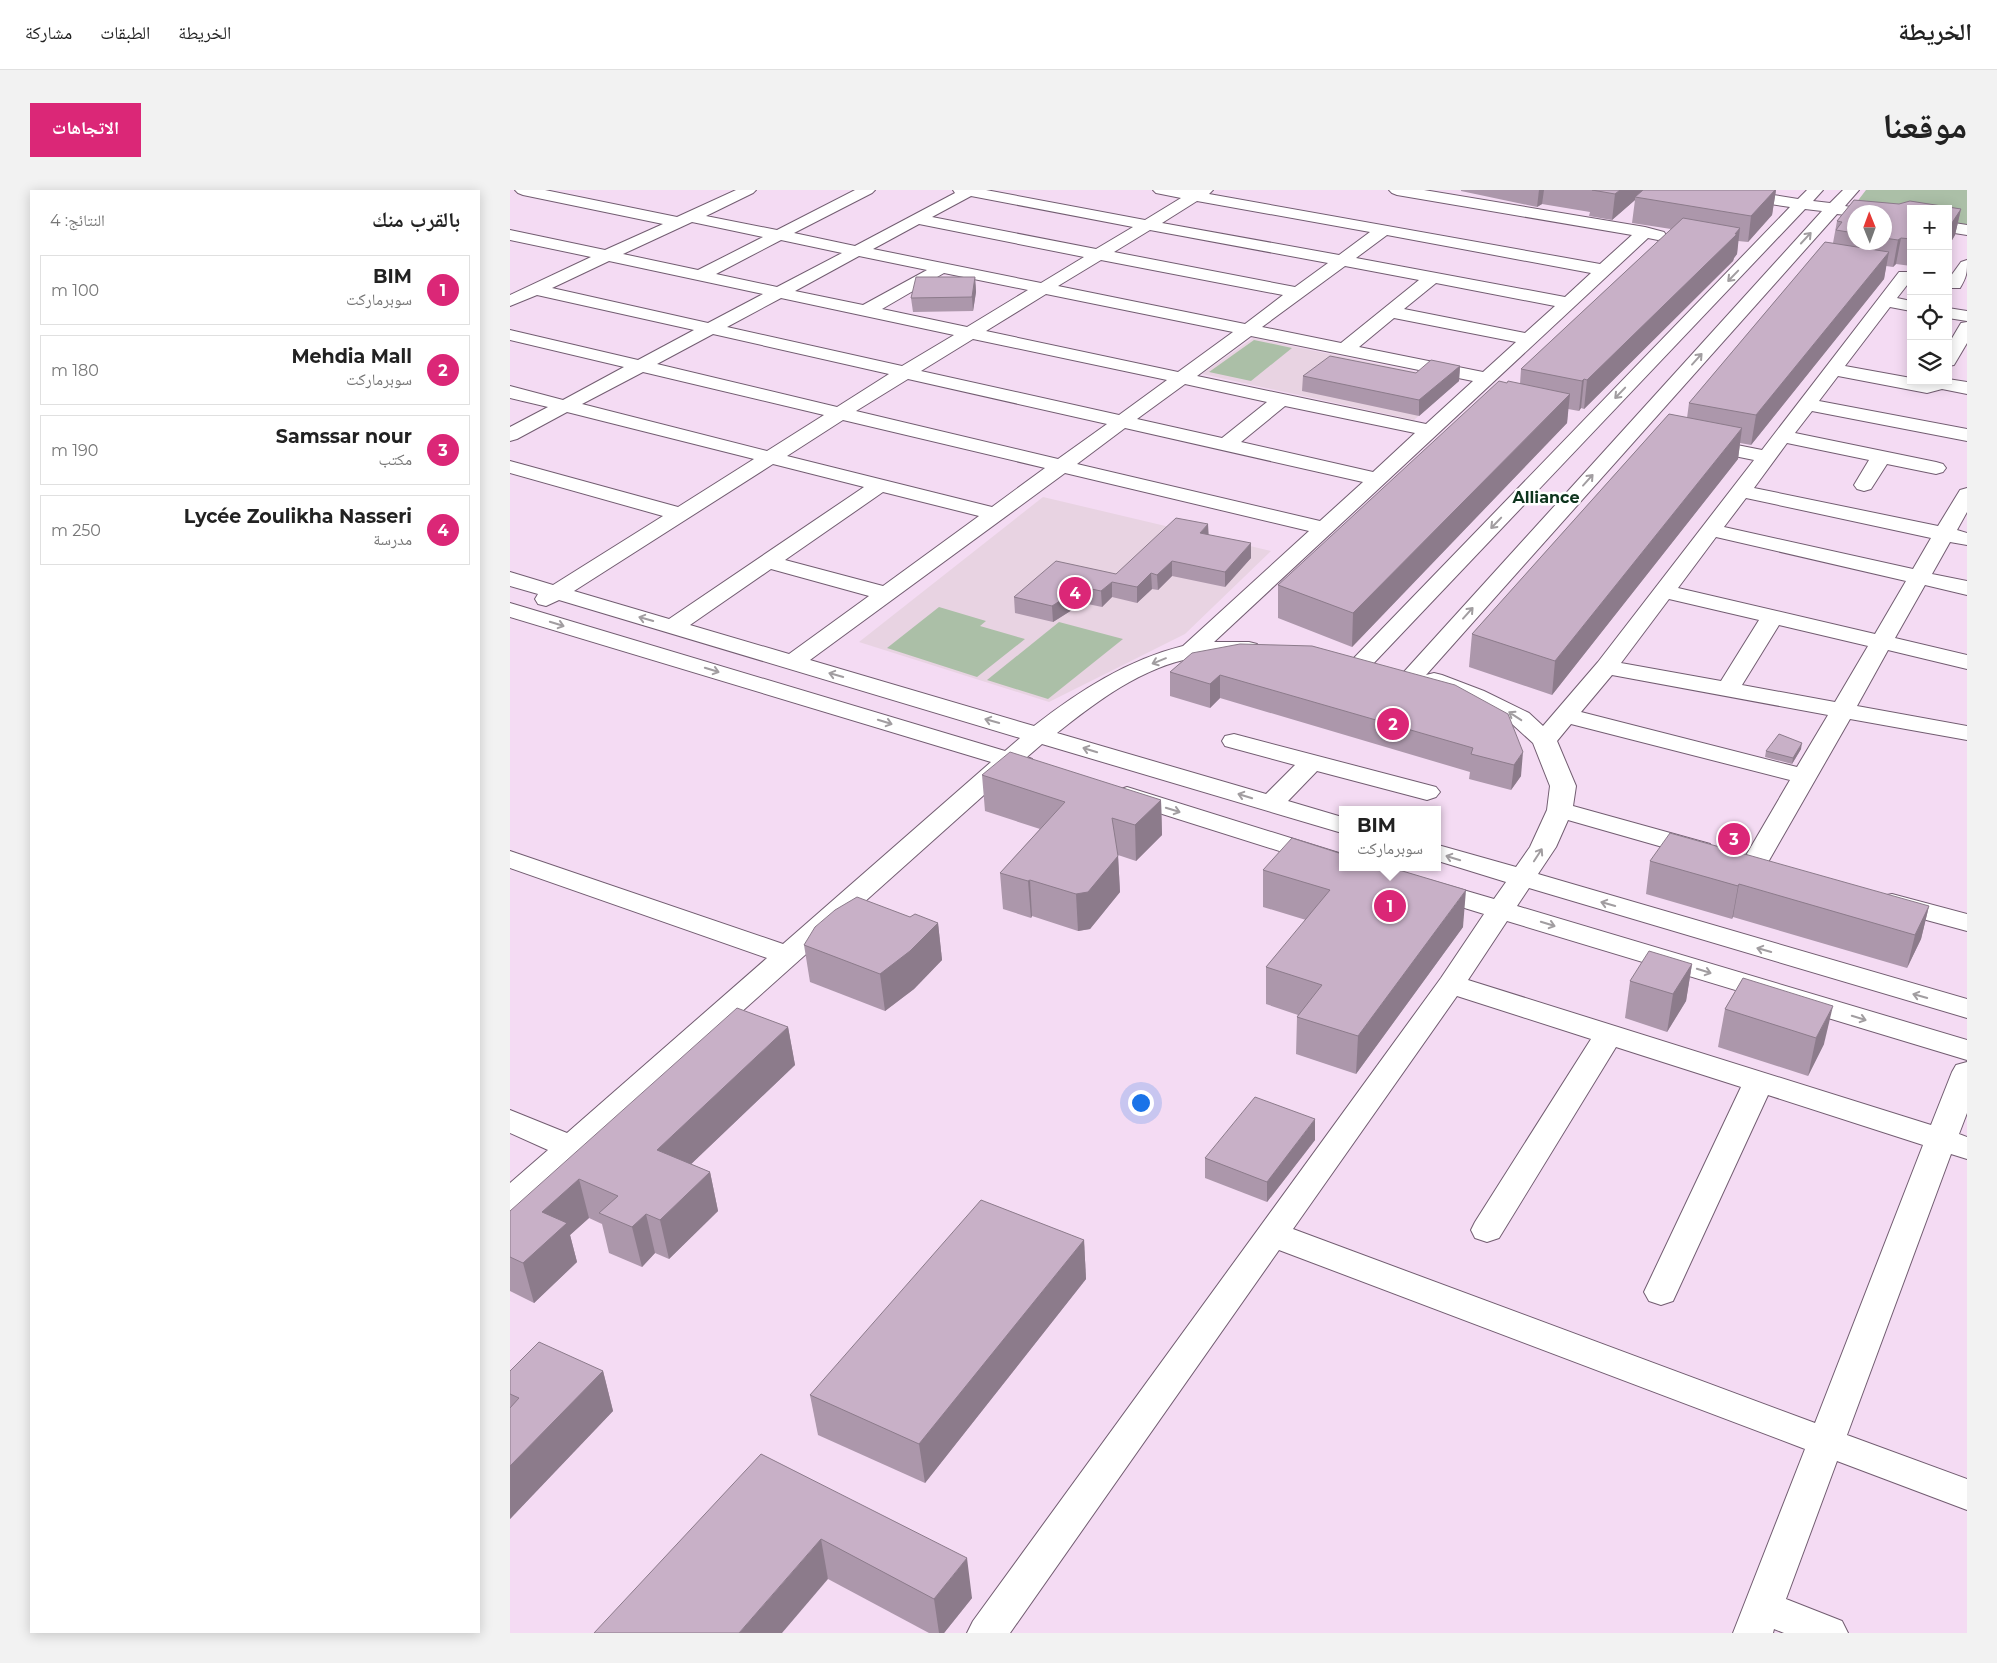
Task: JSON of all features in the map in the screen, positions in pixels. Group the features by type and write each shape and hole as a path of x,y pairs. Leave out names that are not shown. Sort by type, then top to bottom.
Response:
{"street":[{"path":"523,190 684,220 779,235 1488,378"},
{"path":"510,301 684,220 743,190"},
{"path":"701,275 867,190"},
{"path":"510,435 968,190 1569,303"},
{"path":"1161,190 1200,193 1384,230 1605,270"},
{"path":"1397,190 1673,237"},
{"path":"1712,190 1847,211"},
{"path":"987,1633 1451,984 1544,847 1560,810 1563,786 1544,740 1520,718 1446,684 1400,670 1354,660 1593,422 1747,250 1815,190"},
{"path":"1821,190 1849,192"},
{"path":"1400,670 1633,430 1849,192"},
{"path":"515,616 555,593 904,373 1200,193"},
{"path":"1489,206 1503,195"},
{"path":"1616,227 1631,214"},
{"path":"916,219 1297,293"},
{"path":"1952,228 1967,230"},
{"path":"793,662 1384,230"},
{"path":"1191,651 1645,232"},
{"path":"515,239 608,255 1431,431"},
{"path":"1747,250 1808,260"},
{"path":"1956,284 1967,265"},
{"path":"867,310 942,268"},
{"path":"1544,740 1606,667 1741,491 1884,301 1900,275"},
{"path":"1344,350 1432,278"},
{"path":"535,289 1378,479"},
{"path":"1884,301 1907,305"},
{"path":"1391,312 1530,339"},
{"path":"1952,314 1967,316"},
{"path":"1952,354 1967,327"},
{"path":"510,335 1324,528"},
{"path":"1832,369 1907,383"},
{"path":"1916,385 1927,387 1935,385"},
{"path":"1952,385 1967,388"},
{"path":"510,392 996,514"},
{"path":"1468,396 1487,400"},
{"path":"1226,445 1282,399"},
{"path":"1806,404 1967,435"},
{"path":"1574,418 1652,434"},
{"path":"1782,436 1936,468"},
{"path":"1681,440 1766,457"},
{"path":"1864,484 1881,457"},
{"path":"510,467 680,514"},
{"path":"672,627 880,485"},
{"path":"1741,491 1967,539"},
{"path":"1738,860 1804,776 1967,494"},
{"path":"1711,530 1967,588"},
{"path":"768,562 887,594"},
{"path":"510,579 1339,824"},
{"path":"1664,591 1967,662"},
{"path":"515,616 1047,771"},
{"path":"1728,689 1773,616"},
{"path":"510,1201 1039,734 1097,693 1124,677 1166,658 1191,651 1228,648 1268,649"},
{"path":"1606,667 1967,733"},
{"path":"1565,715 1804,776"},
{"path":"1234,741 1427,792"},
{"path":"1272,804 1312,761"},
{"path":"1103,788 1339,861"},
{"path":"1560,810 1781,872"},
{"path":"1441,854 1967,1009"},
{"path":"510,858 789,956"},
{"path":"1408,882 1967,1050"},
{"path":"1865,895 1967,923"},
{"path":"1451,984 1954,1144"},
{"path":"1487,1230 1609,1034"},
{"path":"1828,1633 1758,1620 1826,1442 1954,1144 1967,1072"},
{"path":"1661,1292 1759,1082"},
{"path":"510,1121 571,1147"},
{"path":"1272,1234 1967,1495"}],"shaded area":[{"path":"1253,338 1459,381 1414,420 1202,374"},
{"path":"1043,497 1271,551 1185,634 1049,702 859,642"}],"green space":[{"path":"1866,190 1967,190 1967,225 1952,223 1952,205 1907,205 1907,208 1892,208 1892,205 1855,205"},
{"path":"1254,340 1292,348 1251,381 1209,372"},
{"path":"939,607 986,621 980,626 1025,639 977,677 887,648"},
{"path":"1059,622 1123,639 1048,699 987,680"}],"building":[{"path":"1592,190 1620,190 1615,194"},
{"path":"1643,190 1775,190 1751,216 1635,197"},
{"path":"1854,200 1899,204 1910,201 1936,205 1907,205 1907,239 1901,238 1898,240 1892,239 1892,205 1850,205"},
{"path":"1952,208 1961,209 1952,223"},
{"path":"1847,209 1847,232 1836,230 1842,222 1837,221"},
{"path":"1683,218 1740,228 1735,234 1737,234 1587,380 1584,379 1582,381 1521,369"},
{"path":"1825,242 1847,245 1847,250 1889,252 1756,415 1689,403"},
{"path":"916,277 975,277 972,297 911,298"},
{"path":"1330,356 1416,373 1431,360 1460,366 1419,400 1303,376"},
{"path":"1499,381 1507,383 1508,381 1570,394 1353,613 1278,585"},
{"path":"1669,414 1742,428 1555,661 1472,634"},
{"path":"1176,518 1208,524 1200,533 1251,543 1225,572 1172,561 1157,575 1151,573 1137,587 1112,582 1101,591 1082,587 1052,606 1014,597 1056,561 1116,574"},
{"path":"1240,644 1312,646 1455,685 1508,714 1523,752 1514,765 1471,754 1473,748 1220,675 1210,684 1170,672 1192,653"},
{"path":"1779,734 1802,743 1793,758 1766,751"},
{"path":"1010,752 1161,800 1135,825 1112,818 1118,856 1088,892 1076,894 1000,873 1065,802 982,775"},
{"path":"1670,833 1929,906 1915,935 1739,884 1738,886 1650,861"},
{"path":"1292,838 1339,853 1339,871 1402,871 1466,890 1358,1036 1297,1017 1322,985 1266,967 1330,890 1263,870"},
{"path":"857,897 910,917 915,914 938,923 910,951 880,974 804,945 815,927 835,910"},
{"path":"1649,951 1692,964 1673,994 1630,981"},
{"path":"1743,978 1833,1006 1816,1038 1725,1009"},
{"path":"737,1008 788,1027 657,1150 710,1172 660,1220 646,1214 632,1227 599,1213 618,1196 579,1179 542,1212 567,1223 523,1263 510,1257 510,1211"},
{"path":"1255,1097 1315,1119 1267,1182 1205,1158"},
{"path":"981,1200 1084,1240 919,1444 810,1395"},
{"path":"539,1342 603,1371 510,1466 510,1408 519,1398 510,1394 510,1371"},
{"path":"761,1454 967,1558 934,1599 821,1539 739,1633 594,1633"}],"place":[{"name":"Lycée Zoulikha Nasseri","path":"1075,593"},
{"name":"Mehdia Mall","path":"1393,724"},
{"name":"Samssar nour","path":"1734,839"},
{"name":"BIM","path":"1390,906"}],"district":[{"name":"Alliance","path":"1546,497"}]}
